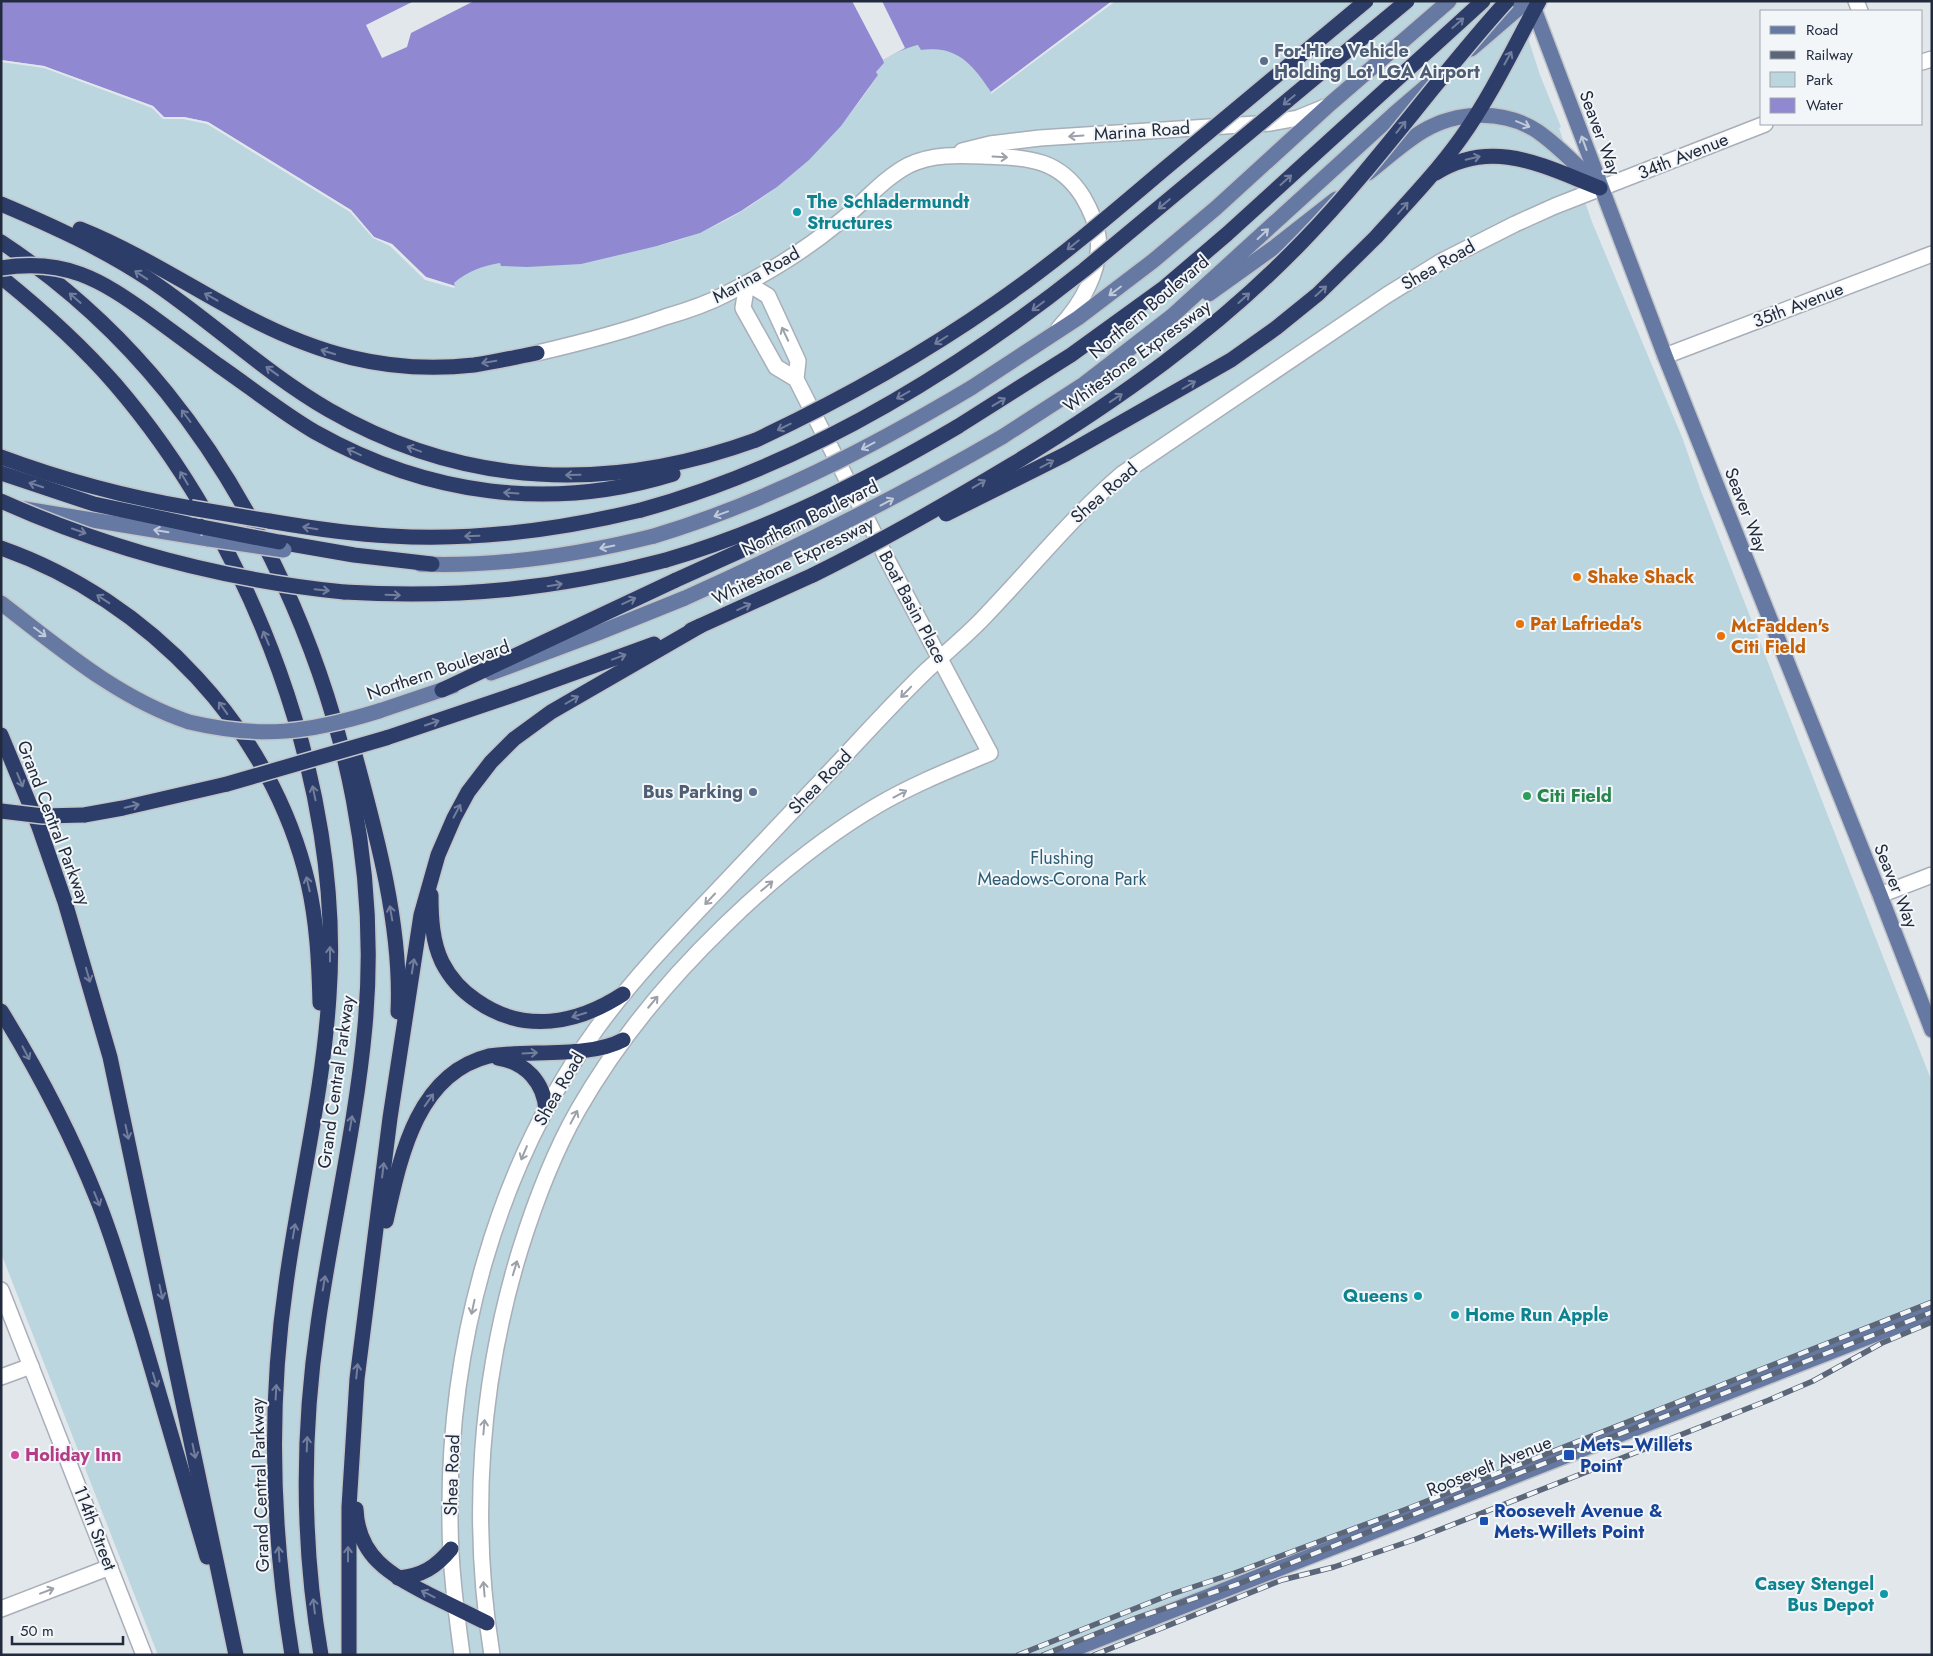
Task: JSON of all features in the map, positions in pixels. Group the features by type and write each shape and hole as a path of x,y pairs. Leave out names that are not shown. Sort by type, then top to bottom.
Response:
{"highway":[{"path":"1,268 48,266 69,270 89,277 118,292 295,419 320,434 374,461 426,478 479,490 530,494 574,494 756,440 808,415 880,376 965,324 1019,287 1114,212 1366,1"},
{"path":"1,457 98,488 191,508 270,522 363,535 451,537 532,531 580,524 641,510 711,488 786,456 898,398 976,350 1028,314 1084,270 1408,1"},
{"path":"442,690 820,512 912,457 1071,355 1165,287 1227,234 1483,1"},
{"name":"Whitestone Expressway","path":"700,626 813,575 914,522 1056,437 1139,382 1210,327 1271,273 1373,163 1469,44 1507,1"},
{"path":"813,575 1018,479 1115,427 1208,374 1254,344 1297,312 1338,276 1376,237 1455,146 1476,116 1533,3"},
{"path":"1429,178 1468,159 1498,156 1531,162 1600,188"},
{"path":"1,203 110,255 162,289 312,399 353,423 381,436 435,456 499,470 625,479"},
{"path":"1,203 100,238 270,329 296,341 333,354 374,363 430,367 473,365 537,353"},
{"name":"Grand Central Parkway","path":"1,242 50,277 91,312 149,370 184,413 215,457 270,553 302,626 331,705 351,783 364,865 368,946 367,1001 362,1056 319,1314 309,1404 307,1458 308,1521 312,1593 321,1655"},
{"name":"Grand Central Parkway","path":"1,277 41,310 118,387 162,444 187,482 219,538 269,645 287,695 306,758 316,801 329,909 330,964 328,1018 321,1072 286,1278 279,1340 276,1394 276,1511 282,1583 292,1655"},
{"path":"1,501 79,531 182,564 261,581 344,592 423,595 503,591 584,580 666,560 740,536 798,511 870,475 957,427"},
{"path":"1,473 94,504 205,533 282,546 432,564"},
{"path":"1,548 46,566 93,592 140,624 163,643 202,683 219,702 247,743 287,819 302,860 308,884 317,950 321,1020 321,1072"},
{"path":"302,626 328,676 348,731 362,782 388,898 395,939 398,986 390,1118"},
{"path":"1,811 43,816 84,815 227,784 386,738 570,675 700,626"},
{"path":"348,1655 349,1507 356,1379 390,1118 421,915 435,865 449,828 466,796 491,762 514,739 551,712 700,626"},
{"name":"Grand Central Parkway","path":"1,736 39,827 65,902 110,1057 235,1655"},
{"path":"435,865 432,881 431,908 437,948 450,976 466,993 478,1002 498,1014 514,1019 544,1022 586,1013 623,994"},
{"path":"1,1011 23,1048 65,1129 87,1174 107,1225 155,1380 235,1655"},
{"path":"366,1306 394,1184 413,1127 425,1104 440,1086 458,1070 482,1058 496,1055 607,1047 623,1040"},
{"path":"482,1058 508,1060 531,1074 542,1089 546,1110"},
{"path":"354,1420 358,1528 375,1560 398,1578 487,1622"},
{"path":"398,1578 414,1576 430,1570 451,1549"}],"main road":[{"name":"Northern Boulevard","path":"432,564 487,563 537,558 594,550 654,536 724,513 784,488 872,445 971,388 1054,334 1116,290 1175,244 1330,104 1449,1"},
{"name":"Northern Boulevard","path":"1,602 123,693 161,712 189,722 242,731 283,732 324,726 379,711 442,690 598,634 685,598 776,557 866,513 1002,437 1106,368 1193,298 1394,114 1533,3"},
{"name":"Seaver Way","path":"1533,3 1600,188 1665,356 1932,1030"},
{"path":"1106,368 1276,246 1416,136 1439,123 1476,116 1502,117 1520,123 1536,131 1554,144 1600,188"},
{"path":"1,505 205,533"},
{"name":"Roosevelt Avenue","path":"1059,1655 1932,1312"}],"street":[{"name":"Marina Road","path":"537,353 603,337 656,321 723,296 785,262 850,214 897,172 919,161 990,144 1040,138 1271,123 1309,115 1330,104"},
{"name":"34th Avenue","path":"1600,188 1762,125"},
{"name":"Marina Road","path":"951,154 1023,158 1045,163 1064,174 1080,191 1093,215 1098,235 1096,265 1076,306 1054,334"},
{"name":"Shea Road","path":"462,1655 451,1549 450,1493 459,1380 473,1308 487,1255 507,1196 528,1144 581,1050 623,994 663,948 909,688 985,617 1084,508 1122,474 1417,276 1466,248 1515,224 1600,188"},
{"name":"35th Avenue","path":"1665,356 1932,254"},
{"name":"Boat Basin Place","path":"747,283 768,296 798,360 796,379 889,563 990,753"},
{"path":"747,283 743,308 776,367 796,379"},
{"name":"Shea Road","path":"492,1655 487,1622 481,1540 482,1456 488,1388 501,1320 523,1242 551,1164 577,1112 623,1040 650,1006 695,954 745,905 810,852 878,805 927,780 990,753"},
{"path":"1880,895 1932,875"},
{"name":"114th Street","path":"1,1290 144,1655"},
{"path":"1,1377 31,1366"},
{"path":"1,1609 110,1567"}],"green space":[{"name":"Flushing Meadows-Corona Park","path":"1112,1 1516,1 1540,75 1561,127 1559,128 1592,222 1682,437 1701,491 1932,1082 1932,1312 1059,1655 158,1655 1,1253 1,11 159,63 454,283 463,275 487,265 651,247 691,236 723,222 754,203 783,182 810,158 858,104 878,75 876,72 884,63 883,60 905,48 919,45 921,50 934,49 944,51 954,54 970,65 991,92"}],"water":[{"path":"1,1 1112,1 991,92 970,65 954,54 934,49 921,50 918,45 887,57 876,72 878,75 841,126 809,160 777,187 741,211 700,233 657,246 581,264 527,267 501,266 500,263 493,264 481,267 465,275 454,283 455,286 426,277 392,244 374,237 351,210 208,122 184,117 164,117 153,106 44,66 1,60"}],"pier":[{"path":"414,1 474,1 411,33 407,47 382,58 366,25"},
{"path":"852,1 882,1 905,48 883,60"},
{"path":"1114,1 1113,3 991,94 991,92"},
{"path":"1,60 44,66 153,106 164,117 184,117 208,122 351,210 374,237 392,244 426,277 455,286 454,288 425,280 390,246 373,238 350,212 207,124 183,119 163,119 152,108 44,68 1,62"}],"railway":[{"path":"1018,1655 1169,1595 1232,1574 1404,1510 1932,1302"},
{"path":"1043,1655 1136,1618 1238,1584 1932,1312"},
{"path":"1094,1655 1282,1580 1334,1567 1416,1539 1769,1400 1813,1381 1882,1343 1932,1322"}],"place":[{"name":"For-Hire Vehicle Holding Lot LGA Airport","path":"1264,61"},
{"name":"The Schladermundt Structures","path":"797,212"},
{"name":"Shake Shack","path":"1577,577"},
{"name":"Pat Lafrieda's","path":"1520,624"},
{"name":"McFadden's Citi Field","path":"1721,636"},
{"name":"Bus Parking","path":"753,792"},
{"name":"Citi Field","path":"1527,796"},
{"name":"Queens","path":"1418,1296"},
{"name":"Home Run Apple","path":"1455,1315"},
{"name":"Holiday Inn","path":"15,1455"},
{"name":"Mets–Willets Point","path":"1569,1455"},
{"name":"Roosevelt Avenue & Mets-Willets Point","path":"1484,1521"},
{"name":"Casey Stengel Bus Depot","path":"1884,1594"}]}
